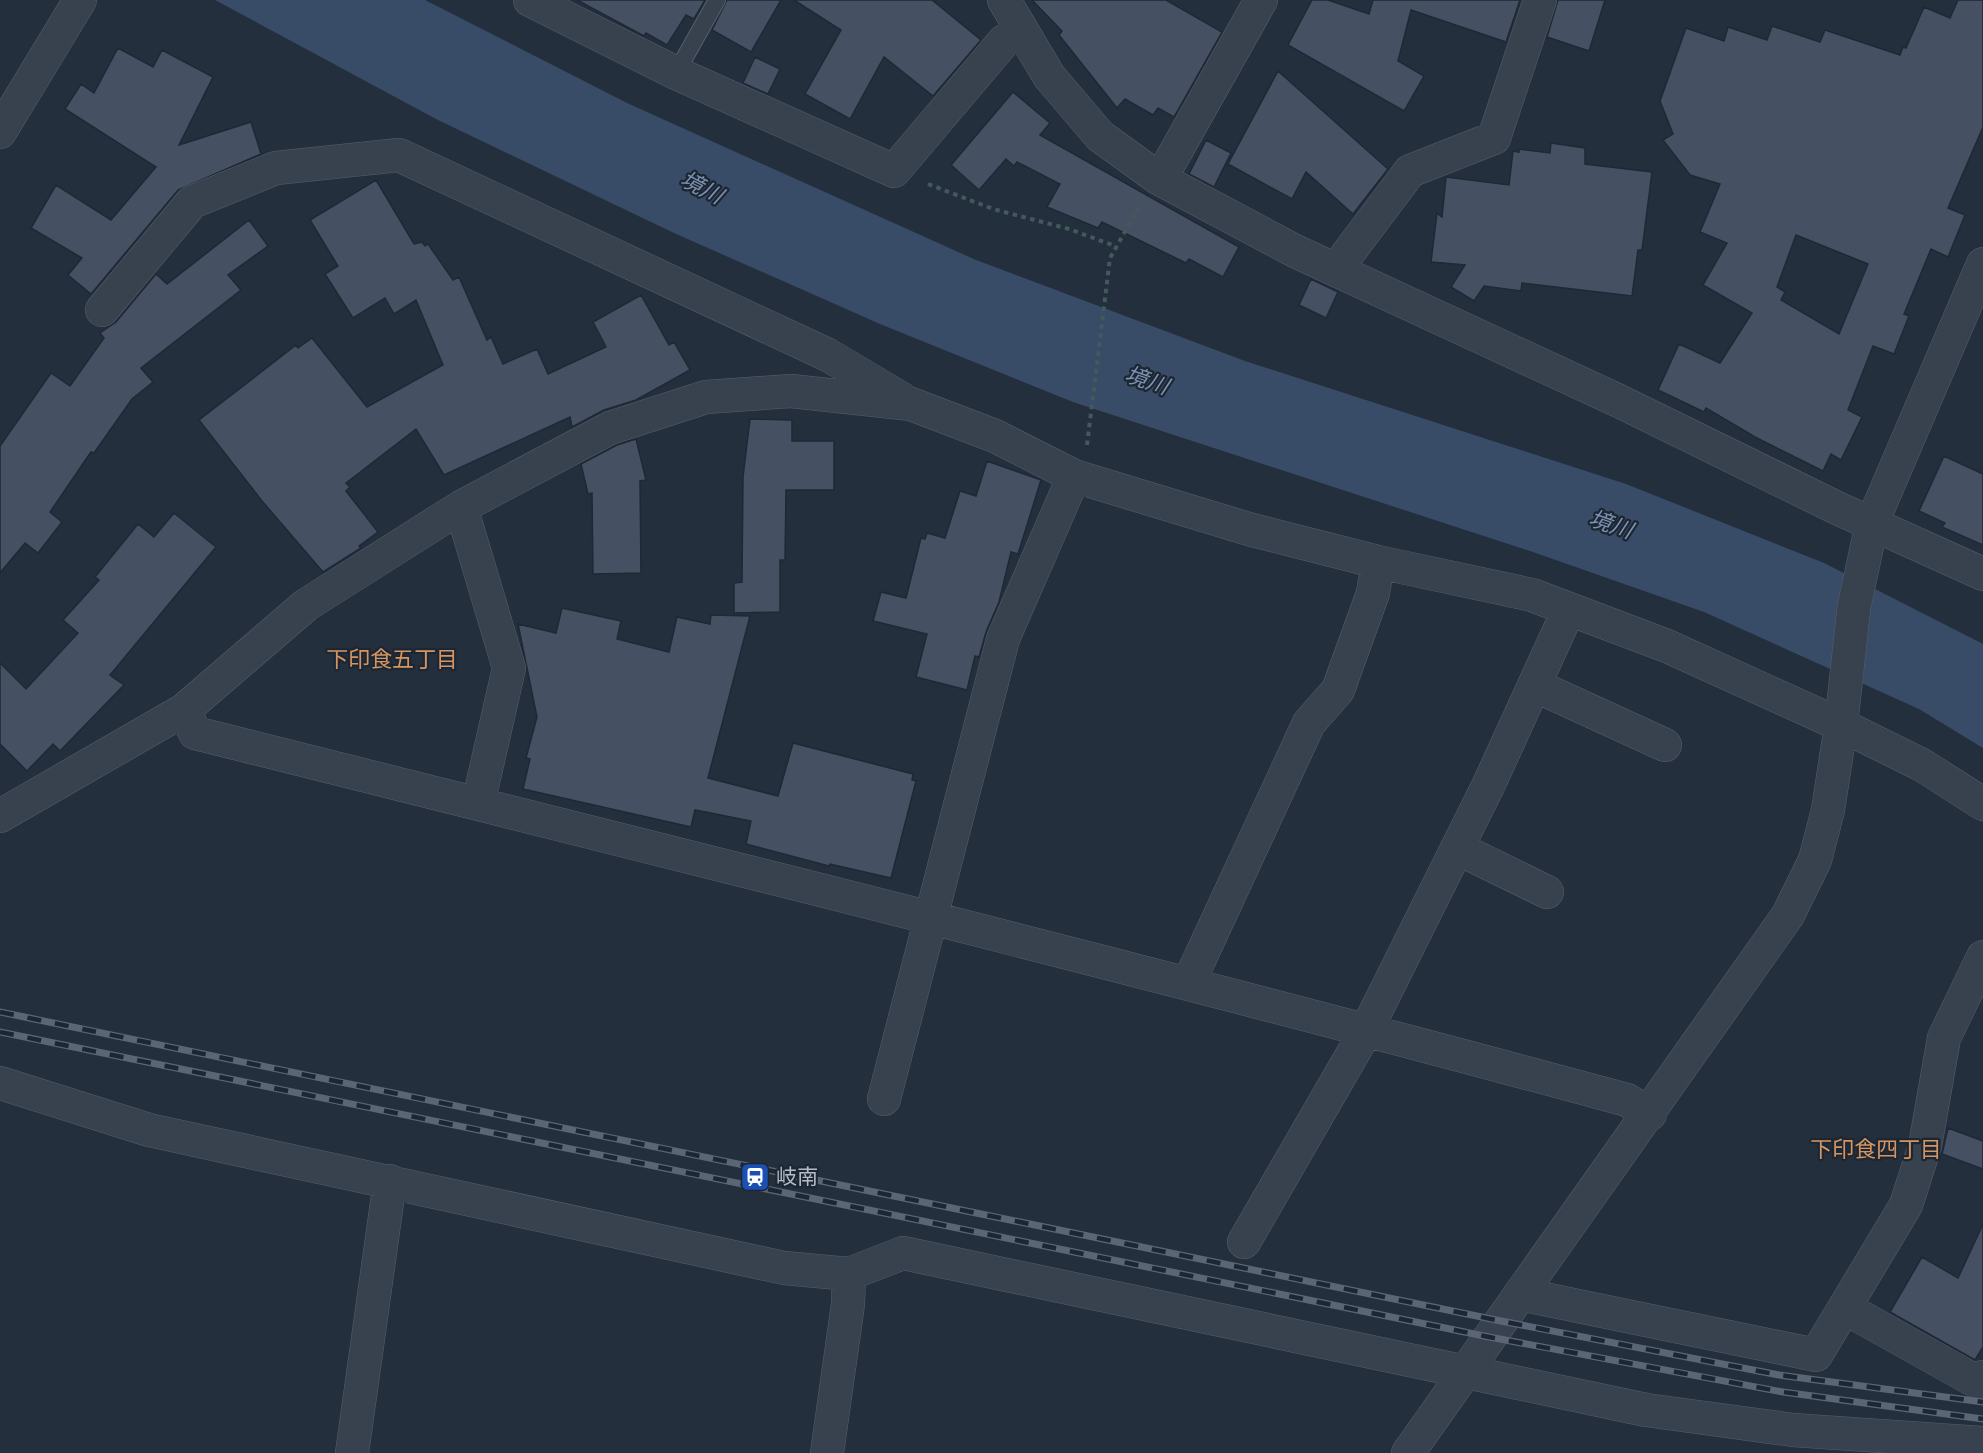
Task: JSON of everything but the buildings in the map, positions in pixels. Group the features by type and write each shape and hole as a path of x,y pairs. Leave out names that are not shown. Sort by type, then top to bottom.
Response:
{"street":[{"path":"0,132 80,0"},
{"path":"530,0 676,73 894,171 1004,41 1022,31"},
{"path":"1004,0 1049,76 1100,135 1158,178 1340,271 1983,574"},
{"path":"1158,178 1176,152 1261,0"},
{"path":"1340,271 1346,256 1410,171 1494,138 1540,0"},
{"path":"102,310 192,202 276,168 399,155 828,355 911,404 995,436 1080,463 1252,530 1378,562 1532,595 1842,714 1983,804"},
{"path":"1408,1453 1650,1114 1788,915 1815,860 1828,810 1854,607 1872,523 1983,264"},
{"path":"0,816 184,710 306,605 461,507 610,428 706,397 791,391 911,404"},
{"path":"884,1099 1003,639 1080,463"},
{"path":"461,507 509,668 478,804"},
{"path":"1188,984 1309,723 1338,690 1373,593 1378,562"},
{"path":"1244,1242 1367,1029 1457,848 1569,609"},
{"path":"1534,685 1665,745"},
{"path":"184,710 195,733 930,916 1367,1029 1627,1100 1650,1114"},
{"path":"1457,848 1547,892"},
{"path":"1520,1294 1816,1355 1906,1205 1925,1146 1944,1038 1983,957"},
{"path":"0,1083 148,1130 784,1268 849,1274 903,1253 1791,1442 1983,1443"},
{"path":"352,1453 390,1181"},
{"path":"827,1453 848,1304 849,1274"},
{"path":"1845,1308 1979,1383 1983,1377"}],"lane":[{"path":"676,73 717,0"}],"path":[{"path":"894,171 993,209 1069,229 1115,246"},
{"path":"1080,463 1110,258 1115,246 1158,178"}],"water":[{"name":"境川","path":"215,0 425,0 627,103 976,260 1245,361 1626,484 1824,563 1983,644 1983,748 1919,709 1704,612 1533,552 1073,402 880,324 674,233 436,119"}],"railway":[{"path":"0,1012 1501,1321 1779,1375 1983,1402"},
{"path":"0,1032 1489,1337 1783,1392 1983,1419"}],"place":[{"name":"岐南","path":"755,1177"}],"district":[{"name":"下印食五丁目","path":"392,659"},
{"name":"下印食四丁目","path":"1876,1149"}]}
